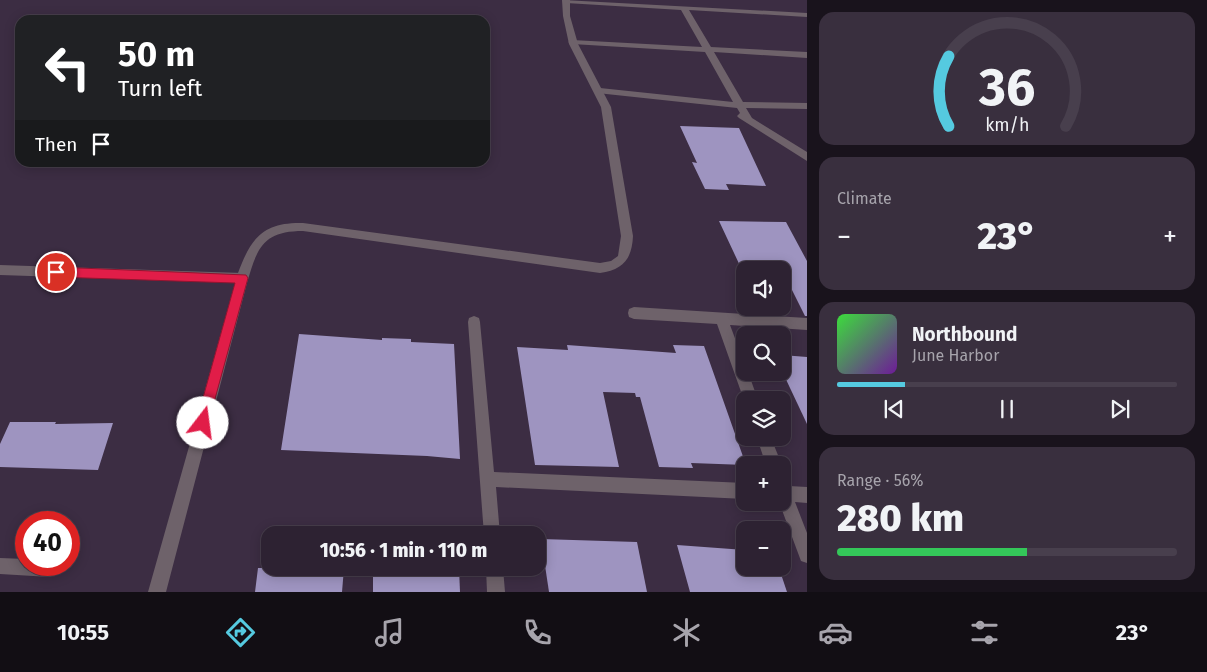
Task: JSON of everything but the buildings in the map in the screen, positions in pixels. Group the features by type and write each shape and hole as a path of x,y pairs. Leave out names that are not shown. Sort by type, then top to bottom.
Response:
{"street":[{"path":"157,592 242,278 247,262 262,238 279,228 303,227 600,268 613,267 622,260 627,251 627,236 606,106 600,91 572,42 565,20 566,0 685,10 807,15"},
{"path":"685,10 738,105 750,120"},
{"path":"572,42 807,55"},
{"path":"600,91 726,105 807,106"},
{"path":"726,105 806,156"},
{"path":"0,270 242,278"},
{"path":"634,313 721,317 807,324"},
{"path":"721,317 748,391"},
{"path":"474,322 491,526"},
{"path":"488,478 736,491"},
{"path":"791,493 807,495"},
{"path":"790,511 807,555"},
{"path":"0,566 15,567"},
{"path":"495,576 496,592"}],"route":[{"path":"56,272 242,278 203,423"}]}
